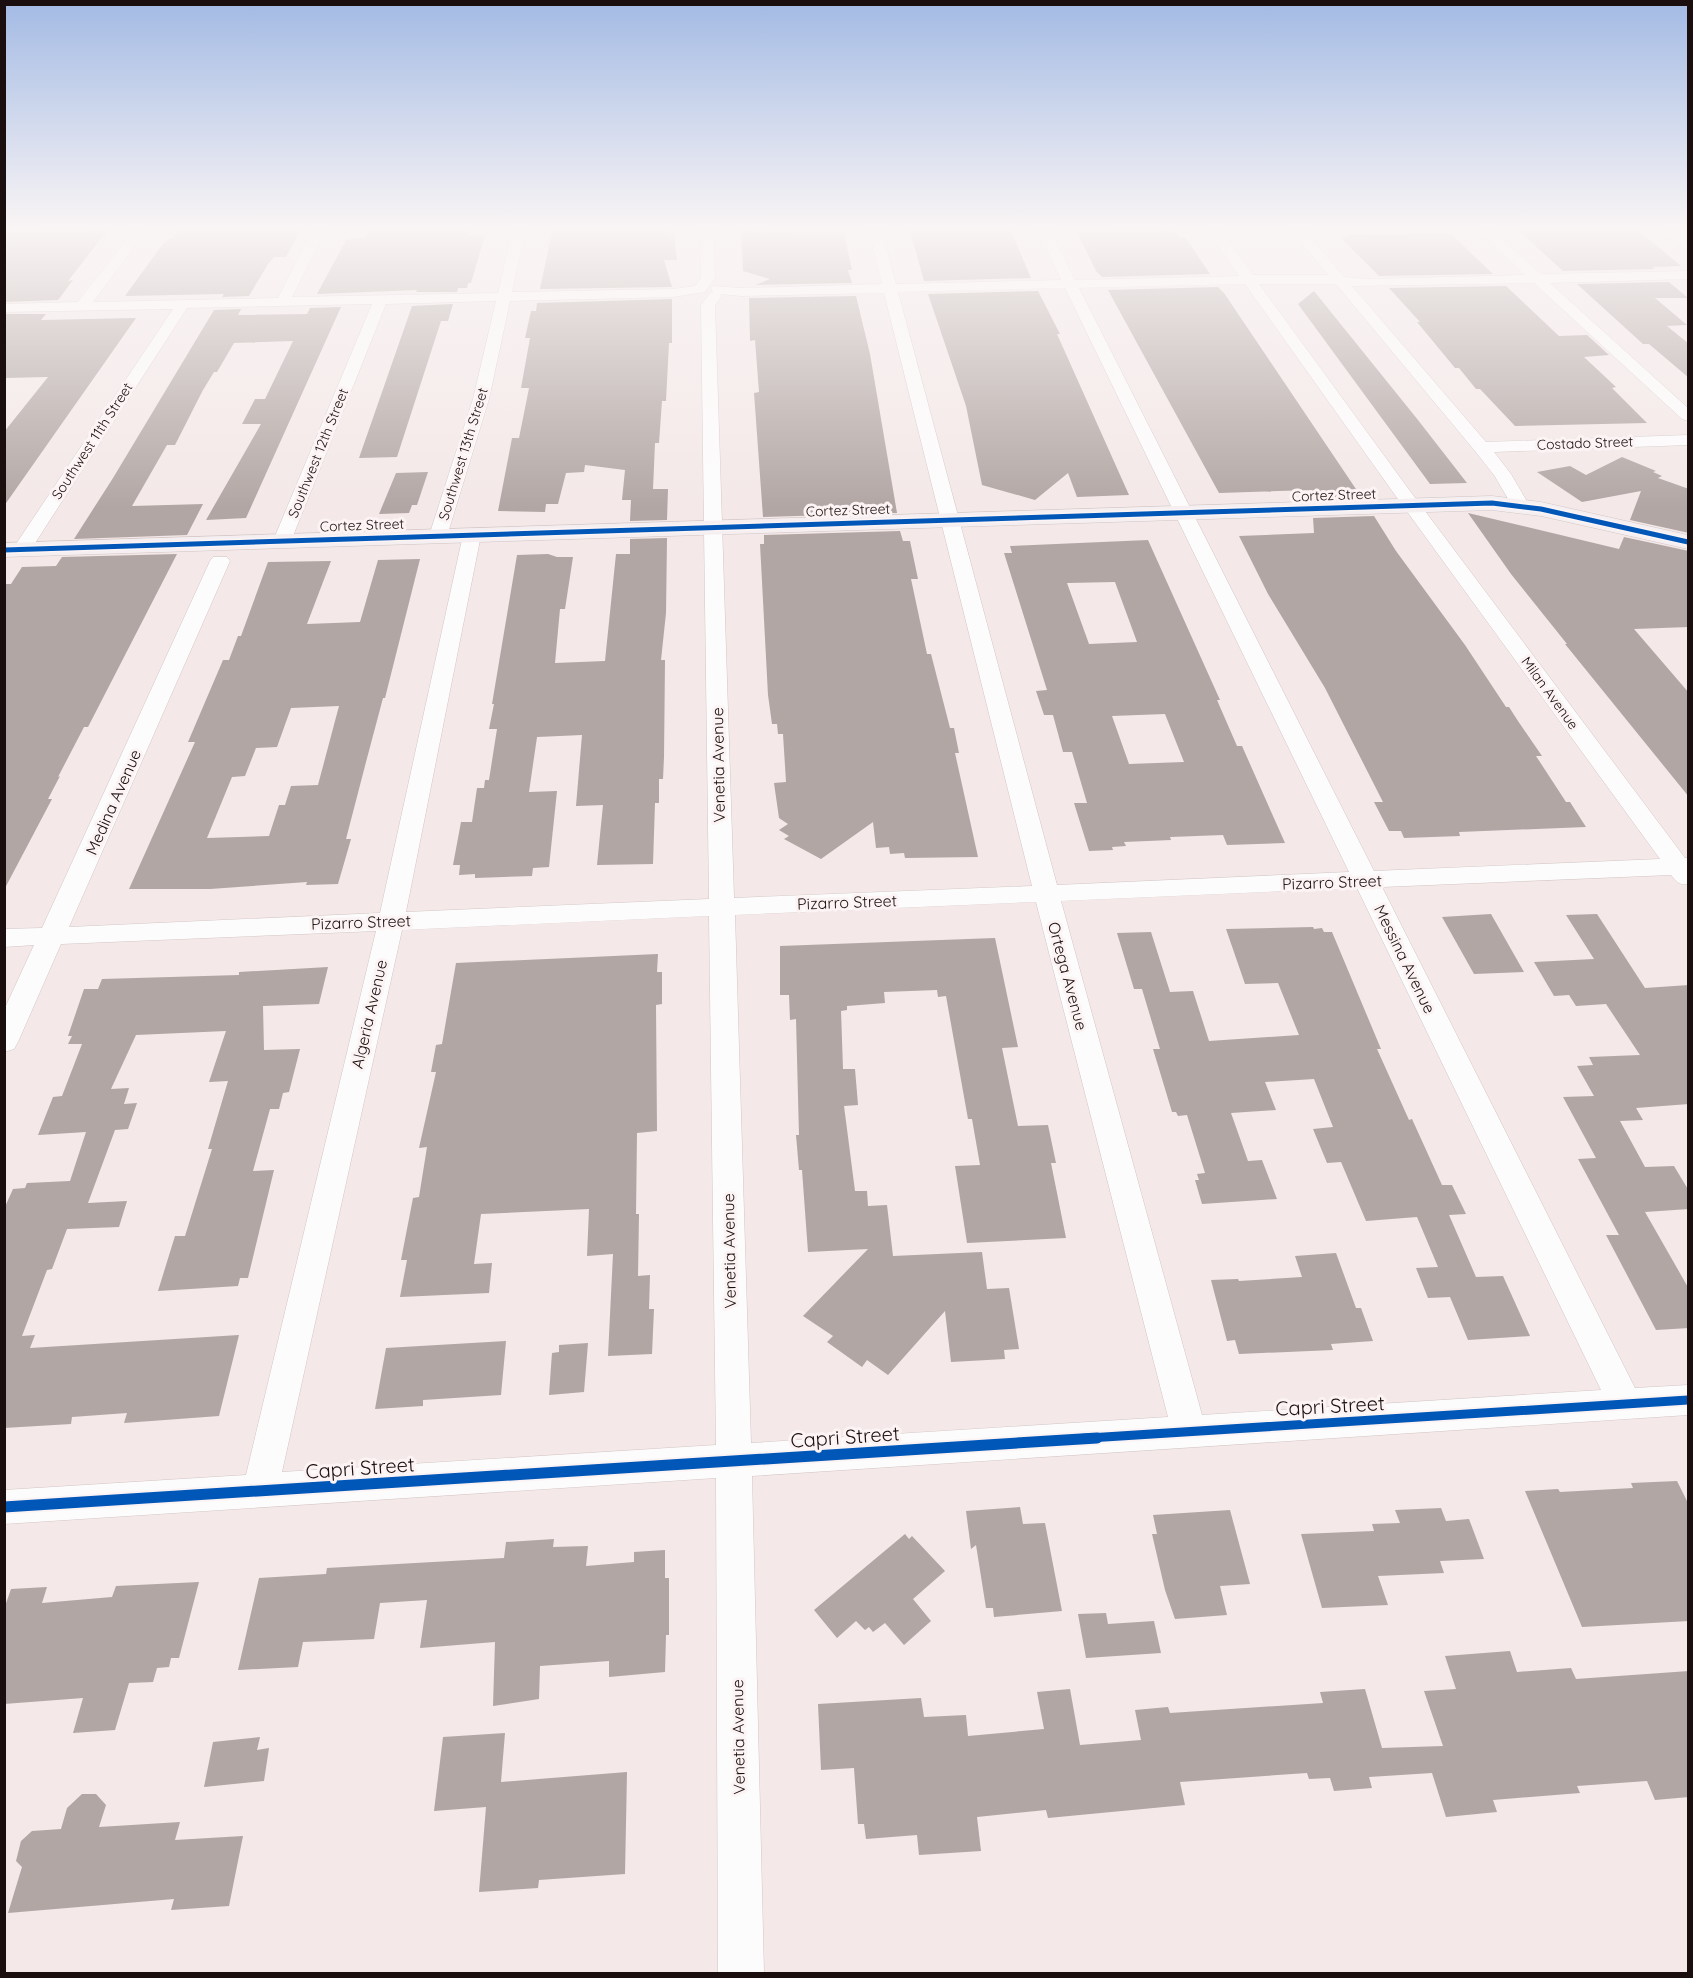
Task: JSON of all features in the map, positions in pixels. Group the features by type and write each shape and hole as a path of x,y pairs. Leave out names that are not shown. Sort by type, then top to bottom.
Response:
{"street":[{"name":"Southwest 11th Street","path":"13,550 170,323"},
{"name":"Southwest 12th Street","path":"282,541 371,323"},
{"name":"Southwest 13th Street","path":"438,536 481,399 499,323"},
{"name":"Venetia Avenue","path":"709,323 734,1461 741,1974"},
{"name":"Ortega Avenue","path":"898,323 1046,894 1189,1431"},
{"name":"Messina Avenue","path":"1090,323 1182,513 1367,880 1626,1405"},
{"name":"Milan Avenue","path":"1280,323 1412,506 1685,871"},
{"path":"1376,323 1481,447 1520,505"},
{"path":"1587,323 1689,416"},
{"name":"Costado Street","path":"1481,447 1689,440"},
{"name":"Cortez Street","path":"13,550 1486,503 1520,505 1689,542"},
{"name":"Algeria Avenue","path":"260,1491 391,921 472,535"},
{"name":"Medina Avenue","path":"4,1042 220,561"},
{"name":"Pizarro Street","path":"4,938 1367,880 1685,871"},
{"name":"Capri Street","path":"4,1507 1689,1400"}],"building":[{"path":"4,323 132,323 4,506 4,432 48,377 4,378"},
{"path":"206,323 334,323 246,518 206,520 261,424 242,424 255,399 265,399 293,341 234,343 203,390 175,445 167,445 132,506 203,504 187,535 74,539"},
{"path":"406,323 440,323 397,457 359,458"},
{"path":"528,323 672,323 666,401 662,401 659,443 655,443 653,489 668,489 667,520 630,521 631,500 622,500 625,470 585,465 584,472 566,473 558,504 546,504 545,512 498,511 512,438 519,438 529,388 521,388 530,338 525,338"},
{"path":"750,323 863,323 870,354 897,513 763,517 754,393 759,392 755,340 750,341"},
{"path":"938,323 1055,323 1060,334 1057,334 1129,495 1077,497 1068,473 1035,500 982,485 966,406"},
{"path":"1126,323 1244,323 1362,498 1313,499 1312,490 1219,493"},
{"path":"1312,323 1340,323 1467,483 1430,484"},
{"path":"1418,323 1546,323 1559,336 1587,335 1609,355 1584,357 1616,387 1612,388 1647,423 1515,426 1480,389 1476,389 1459,368 1455,368"},
{"path":"1620,323 1685,323 1687,325 1667,326 1689,344 1689,378 1649,344 1643,344"},
{"path":"1622,457 1656,471 1653,472 1662,476 1658,478 1689,489 1689,533 1630,520 1641,491 1582,502 1537,472 1570,466 1586,475"},
{"path":"428,472 417,505 412,505 409,513 379,514 396,473"},
{"path":"1468,513 1619,549 1624,537 1689,551 1689,627 1634,629 1689,693 1689,797 1565,644 1567,644 1511,574"},
{"path":"1374,516 1396,551 1465,645 1506,707 1509,707 1542,756 1536,756 1566,802 1570,802 1586,827 1459,832 1460,836 1404,838 1401,831 1389,831 1374,802 1383,802 1325,688 1268,594 1239,536 1314,533 1313,518"},
{"path":"900,531 903,541 910,541 918,579 911,579 927,654 931,654 950,728 954,728 959,753 955,753 978,857 905,858 904,853 890,854 889,847 876,848 873,822 821,859 784,839 789,836 779,830 788,824 779,818 774,783 786,782 783,734 778,734 777,724 772,724 768,695 760,544 764,544 764,535"},
{"path":"667,538 666,613 661,660 665,660 664,757 663,779 659,779 659,803 655,803 653,864 597,865 603,805 576,806 582,735 537,737 529,792 557,791 549,867 533,868 532,876 475,878 475,874 459,875 460,865 453,865 461,822 472,822 477,788 484,788 485,780 489,780 497,729 489,729 494,704 492,704 517,555 548,554 557,557 573,557 565,609 560,609 555,663 605,661 616,554 630,554 630,539"},
{"path":"1148,540 1220,700 1217,700 1237,746 1242,746 1285,843 1227,845 1223,835 1170,837 1171,840 1124,842 1126,846 1112,847 1113,850 1089,851 1074,803 1087,803 1072,752 1063,752 1053,715 1044,715 1036,691 1047,690 1004,553 1012,553 1010,546","holes":["1115,582 1137,642 1089,644 1067,583","1165,714 1184,762 1129,764 1112,716"]},
{"path":"177,554 88,727 84,727 58,777 60,776 48,799 52,799 4,890 4,584 11,584 22,567 56,566 62,557"},
{"path":"420,559 346,839 351,839 338,884 306,885 307,882 210,889 129,889 195,742 188,742 223,660 229,660 238,636 241,636 268,562 331,561 307,624 360,622 378,560","holes":["339,706 318,785 291,786 285,805 279,805 269,836 207,838 232,777 245,776 256,748 277,747 291,708"]},
{"path":"1491,914 1524,972 1474,974 1442,917"},
{"path":"1597,914 1645,988 1689,985 1689,1104 1636,1108 1643,1120 1620,1121 1645,1167 1674,1166 1689,1191 1689,1209 1645,1212 1689,1289 1689,1328 1656,1330 1606,1235 1619,1235 1578,1159 1596,1158 1563,1097 1594,1096 1577,1066 1593,1065 1589,1057 1640,1055 1606,1004 1576,1006 1569,995 1554,996 1534,962 1594,959 1566,915"},
{"path":"1313,927 1314,929 1322,928 1324,932 1332,932 1381,1049 1377,1049 1409,1120 1412,1119 1442,1185 1452,1185 1466,1214 1449,1215 1476,1277 1503,1276 1530,1336 1468,1340 1450,1297 1428,1298 1416,1268 1438,1267 1417,1217 1366,1221 1341,1162 1327,1163 1313,1129 1333,1127 1314,1079 1265,1082 1276,1110 1231,1113 1248,1161 1262,1160 1277,1199 1202,1204 1195,1180 1199,1180 1197,1174 1205,1173 1187,1115 1178,1116 1176,1112 1172,1112 1153,1049 1160,1049 1142,989 1134,989 1117,933 1151,932 1170,992 1193,991 1209,1041 1299,1035 1278,983 1245,984 1226,929"},
{"path":"995,938 1018,1047 1002,1048 1018,1126 1048,1125 1056,1163 1051,1163 1066,1238 967,1243 955,1166 980,1165 972,1119 968,1119 946,996 938,997 937,990 884,992 885,1003 847,1006 847,1010 841,1011 843,1069 855,1069 858,1105 844,1106 855,1191 867,1191 868,1206 887,1205 893,1256 982,1252 987,1289 1009,1288 1019,1349 1004,1350 1005,1359 951,1362 945,1311 888,1375 867,1360 862,1367 827,1342 833,1336 803,1316 868,1249 808,1252 802,1170 799,1170 796,1135 799,1135 796,1019 790,1020 789,995 780,995 780,946"},
{"path":"658,954 657,972 662,972 662,1004 656,1005 657,1131 637,1133 638,1276 650,1275 649,1309 654,1309 652,1354 608,1356 613,1254 587,1256 589,1209 481,1214 474,1264 492,1263 489,1293 400,1297 407,1260 401,1260 413,1198 419,1197 427,1147 419,1148 436,1072 431,1072 436,1045 442,1044 456,963"},
{"path":"328,967 319,1004 263,1006 264,1050 300,1049 289,1092 283,1093 279,1109 270,1109 253,1171 274,1170 248,1278 240,1278 238,1286 158,1291 175,1236 185,1236 212,1149 208,1149 228,1081 209,1082 226,1031 136,1035 111,1089 129,1088 124,1104 137,1103 128,1129 115,1130 88,1203 127,1201 119,1227 67,1229 52,1269 47,1270 22,1336 35,1335 30,1348 239,1335 219,1416 124,1423 127,1413 72,1417 71,1424 4,1428 4,1209 13,1189 25,1188 27,1183 70,1181 86,1132 38,1135 53,1097 62,1096 82,1044 68,1044 72,1036 68,1036 84,989 98,989 102,979 239,975 239,972"},
{"path":"1336,1253 1356,1308 1361,1308 1373,1341 1331,1344 1333,1350 1239,1354 1235,1340 1227,1341 1211,1280 1238,1279 1239,1281 1302,1277 1295,1256"},
{"path":"506,1341 501,1395 423,1400 423,1406 375,1409 386,1348"},
{"path":"588,1343 584,1392 549,1395 552,1353 559,1352 559,1345"},
{"path":"1677,1481 1689,1505 1689,1621 1582,1627 1525,1491 1558,1489 1560,1492 1633,1488 1631,1483"},
{"path":"1020,1507 1023,1524 1045,1523 1062,1611 994,1617 993,1608 986,1608 976,1545 971,1549 966,1511"},
{"path":"1441,1508 1446,1521 1469,1519 1484,1559 1440,1561 1444,1573 1378,1576 1388,1605 1322,1608 1301,1534 1374,1531 1372,1524 1400,1523 1395,1510"},
{"path":"1230,1510 1250,1584 1220,1586 1227,1615 1175,1619 1165,1590 1152,1534 1157,1534 1153,1515"},
{"path":"905,1534 909,1539 912,1536 945,1571 913,1599 931,1621 904,1645 885,1623 873,1632 869,1627 865,1630 856,1621 837,1638 814,1610"},
{"path":"554,1539 553,1547 588,1546 586,1566 634,1562 634,1552 665,1550 665,1578 669,1578 669,1635 666,1635 665,1672 609,1677 609,1661 540,1666 539,1699 493,1706 495,1642 420,1648 427,1600 380,1603 374,1639 303,1642 298,1667 238,1670 259,1578 326,1574 327,1568 504,1558 506,1542"},
{"path":"199,1582 179,1658 171,1658 169,1667 157,1668 153,1682 129,1683 115,1730 73,1733 83,1698 4,1704 4,1609 11,1589 47,1587 42,1603 112,1597 116,1586"},
{"path":"1106,1613 1108,1624 1154,1621 1161,1653 1086,1658 1078,1614"},
{"path":"1510,1651 1517,1672 1571,1668 1576,1679 1689,1671 1689,1797 1655,1800 1647,1781 1577,1786 1580,1793 1493,1800 1497,1812 1446,1817 1432,1773 1369,1777 1372,1788 1334,1791 1330,1778 1309,1779 1307,1773 1180,1782 1185,1805 1048,1818 1046,1810 977,1817 981,1851 919,1855 917,1835 866,1839 864,1824 858,1824 854,1768 821,1770 818,1704 921,1698 924,1717 966,1715 968,1736 1044,1729 1037,1692 1070,1689 1080,1745 1141,1740 1135,1710 1168,1707 1170,1713 1323,1703 1320,1692 1365,1689 1382,1748 1443,1746 1424,1691 1456,1689 1445,1656"},
{"path":"505,1733 501,1782 627,1772 625,1874 539,1880 538,1888 479,1892 486,1807 434,1811 443,1737"},
{"path":"260,1737 257,1750 269,1748 264,1781 204,1787 213,1742"},
{"path":"82,1794 96,1794 106,1805 99,1827 180,1822 175,1840 243,1836 229,1906 171,1910 174,1899 8,1913 22,1867 16,1861 21,1841 32,1831 61,1829 67,1808"}],"cycle path":[{"path":"4,550 1492,503 1541,509 1688,542"},
{"path":"4,1507 1688,1400"}]}
